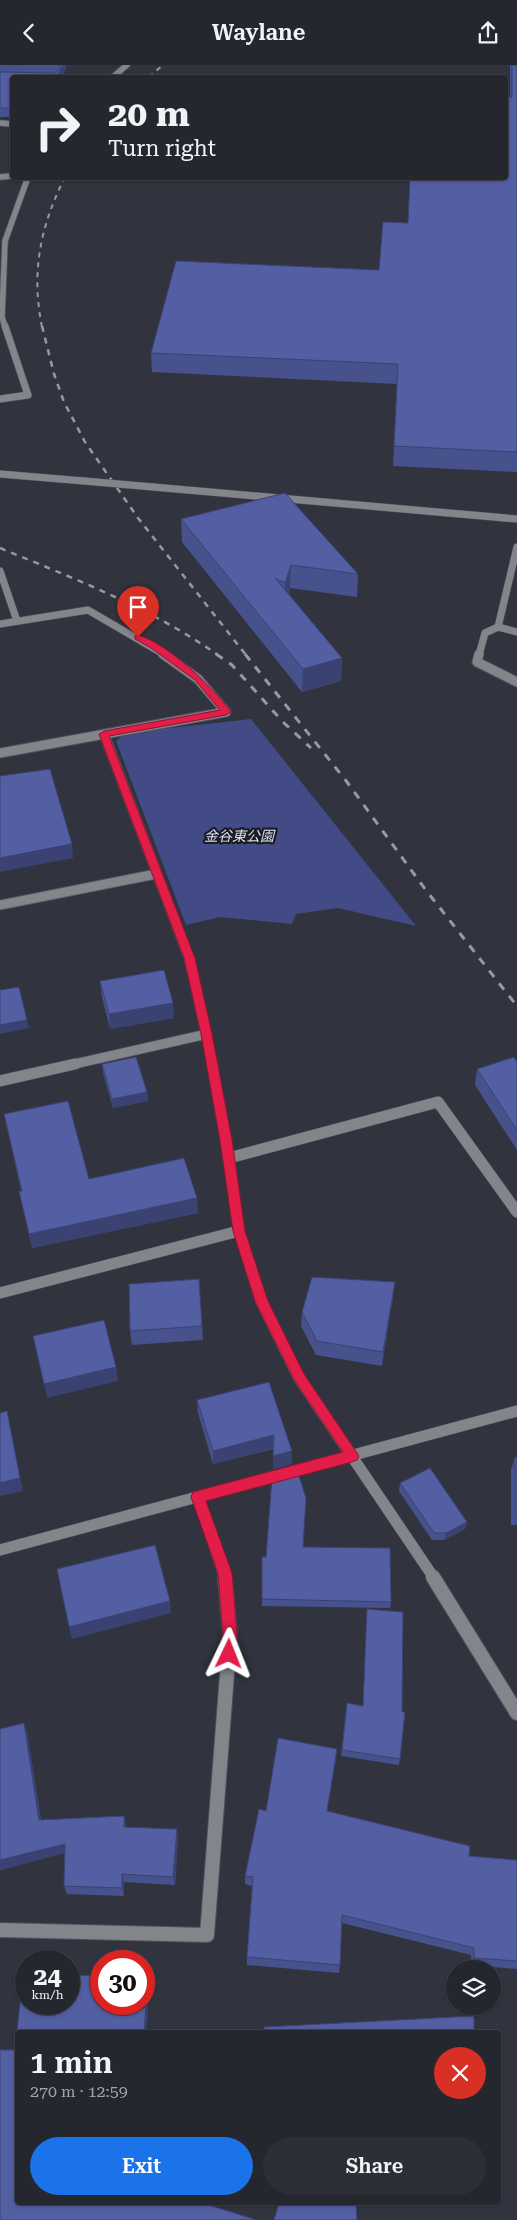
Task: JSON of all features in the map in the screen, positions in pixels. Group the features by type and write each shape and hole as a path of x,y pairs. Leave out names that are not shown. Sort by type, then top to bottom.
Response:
{"street":[{"path":"114,75 127,65"},
{"path":"0,399 28,395 1,317 3,241 27,180"},
{"path":"0,474 517,519"},
{"path":"498,627 517,547"},
{"path":"0,571 17,621"},
{"path":"0,624 88,610 154,647 198,679 226,712 0,753"},
{"path":"517,633 498,627 485,633 477,663 517,682"},
{"path":"104,734 189,958 206,1034 229,1158 239,1231 262,1301 299,1377 429,1570 517,1713"},
{"path":"0,905 156,874"},
{"path":"0,1081 206,1034"},
{"path":"229,1158 438,1102 517,1212"},
{"path":"0,1293 239,1231"},
{"path":"0,1550 517,1411"},
{"path":"0,1930 207,1935 230,1635 225,1573 198,1497"}],"green space":[{"name":"金谷東公園","path":"251,719 416,926 338,908 296,914 292,924 220,917 186,925 116,741 126,733"}],"building":[{"path":"58,65 63,65 58,75 10,75 10,108 0,108 0,72 56,73 61,68"},
{"path":"512,65 517,65 517,452 394,446 398,364 151,353 176,261 379,270 383,222 408,223 410,180 508,180 508,97 512,97"},
{"path":"285,493 358,574 291,565 285,583 275,578 342,658 303,669 181,519"},
{"path":"50,769 72,844 0,858 0,776"},
{"path":"164,970 173,1003 109,1014 100,981"},
{"path":"19,987 27,1020 0,1025 0,990"},
{"path":"136,1057 147,1092 112,1099 102,1064"},
{"path":"514,1057 517,1062 517,1130 477,1069"},
{"path":"68,1101 89,1179 184,1158 197,1198 29,1234 19,1191 22,1191 4,1114"},
{"path":"312,1277 395,1282 383,1352 317,1341 302,1312"},
{"path":"199,1279 202,1326 130,1331 129,1284"},
{"path":"104,1320 116,1367 44,1384 33,1336"},
{"path":"269,1382 292,1451 273,1456 274,1435 213,1451 197,1400"},
{"path":"7,1411 20,1478 0,1483 0,1413"},
{"path":"515,1457 517,1458 517,1512 515,1512"},
{"path":"430,1468 467,1522 446,1533 434,1533 400,1483"},
{"path":"297,1470 306,1498 303,1547 390,1548 391,1602 262,1599 262,1557 266,1557 272,1477"},
{"path":"155,1545 170,1601 69,1627 57,1569"},
{"path":"367,1609 403,1612 402,1712 405,1712 400,1759 342,1750 347,1703 363,1706"},
{"path":"24,1723 39,1820 124,1816 124,1827 177,1829 173,1877 122,1874 122,1888 64,1886 65,1844 0,1860 0,1729"},
{"path":"278,1738 337,1749 327,1811 470,1846 469,1856 517,1860 517,1961 474,1958 474,1948 342,1915 340,1965 247,1957 253,1877 245,1876 259,1809 266,1811"},
{"path":"80,1975 90,1976 90,2015 145,2015 144,2030 17,2030 19,2015 80,2015"},
{"path":"474,2016 474,2030 264,2030 264,2027"},
{"path":"0,2050 15,2050 15,2205 208,2205 257,2220 0,2220"},
{"path":"278,2205 356,2205 357,2220 274,2220"}],"railway":[{"path":"151,75 163,65"},
{"path":"42,327 37,287 40,250 49,214 64,180"},
{"path":"42,326 54,374 64,402 85,442 138,518 246,655"},
{"path":"0,548 112,595 166,623 218,655"},
{"path":"216,654 232,665 283,722 311,748"},
{"path":"245,654 347,782 425,889 517,1006"}],"route":[{"path":"138,637 198,679 226,712 104,734 189,958 206,1034 226,1140 239,1231 262,1301 299,1377 352,1456 198,1497 225,1573 230,1635 229,1654"}]}
